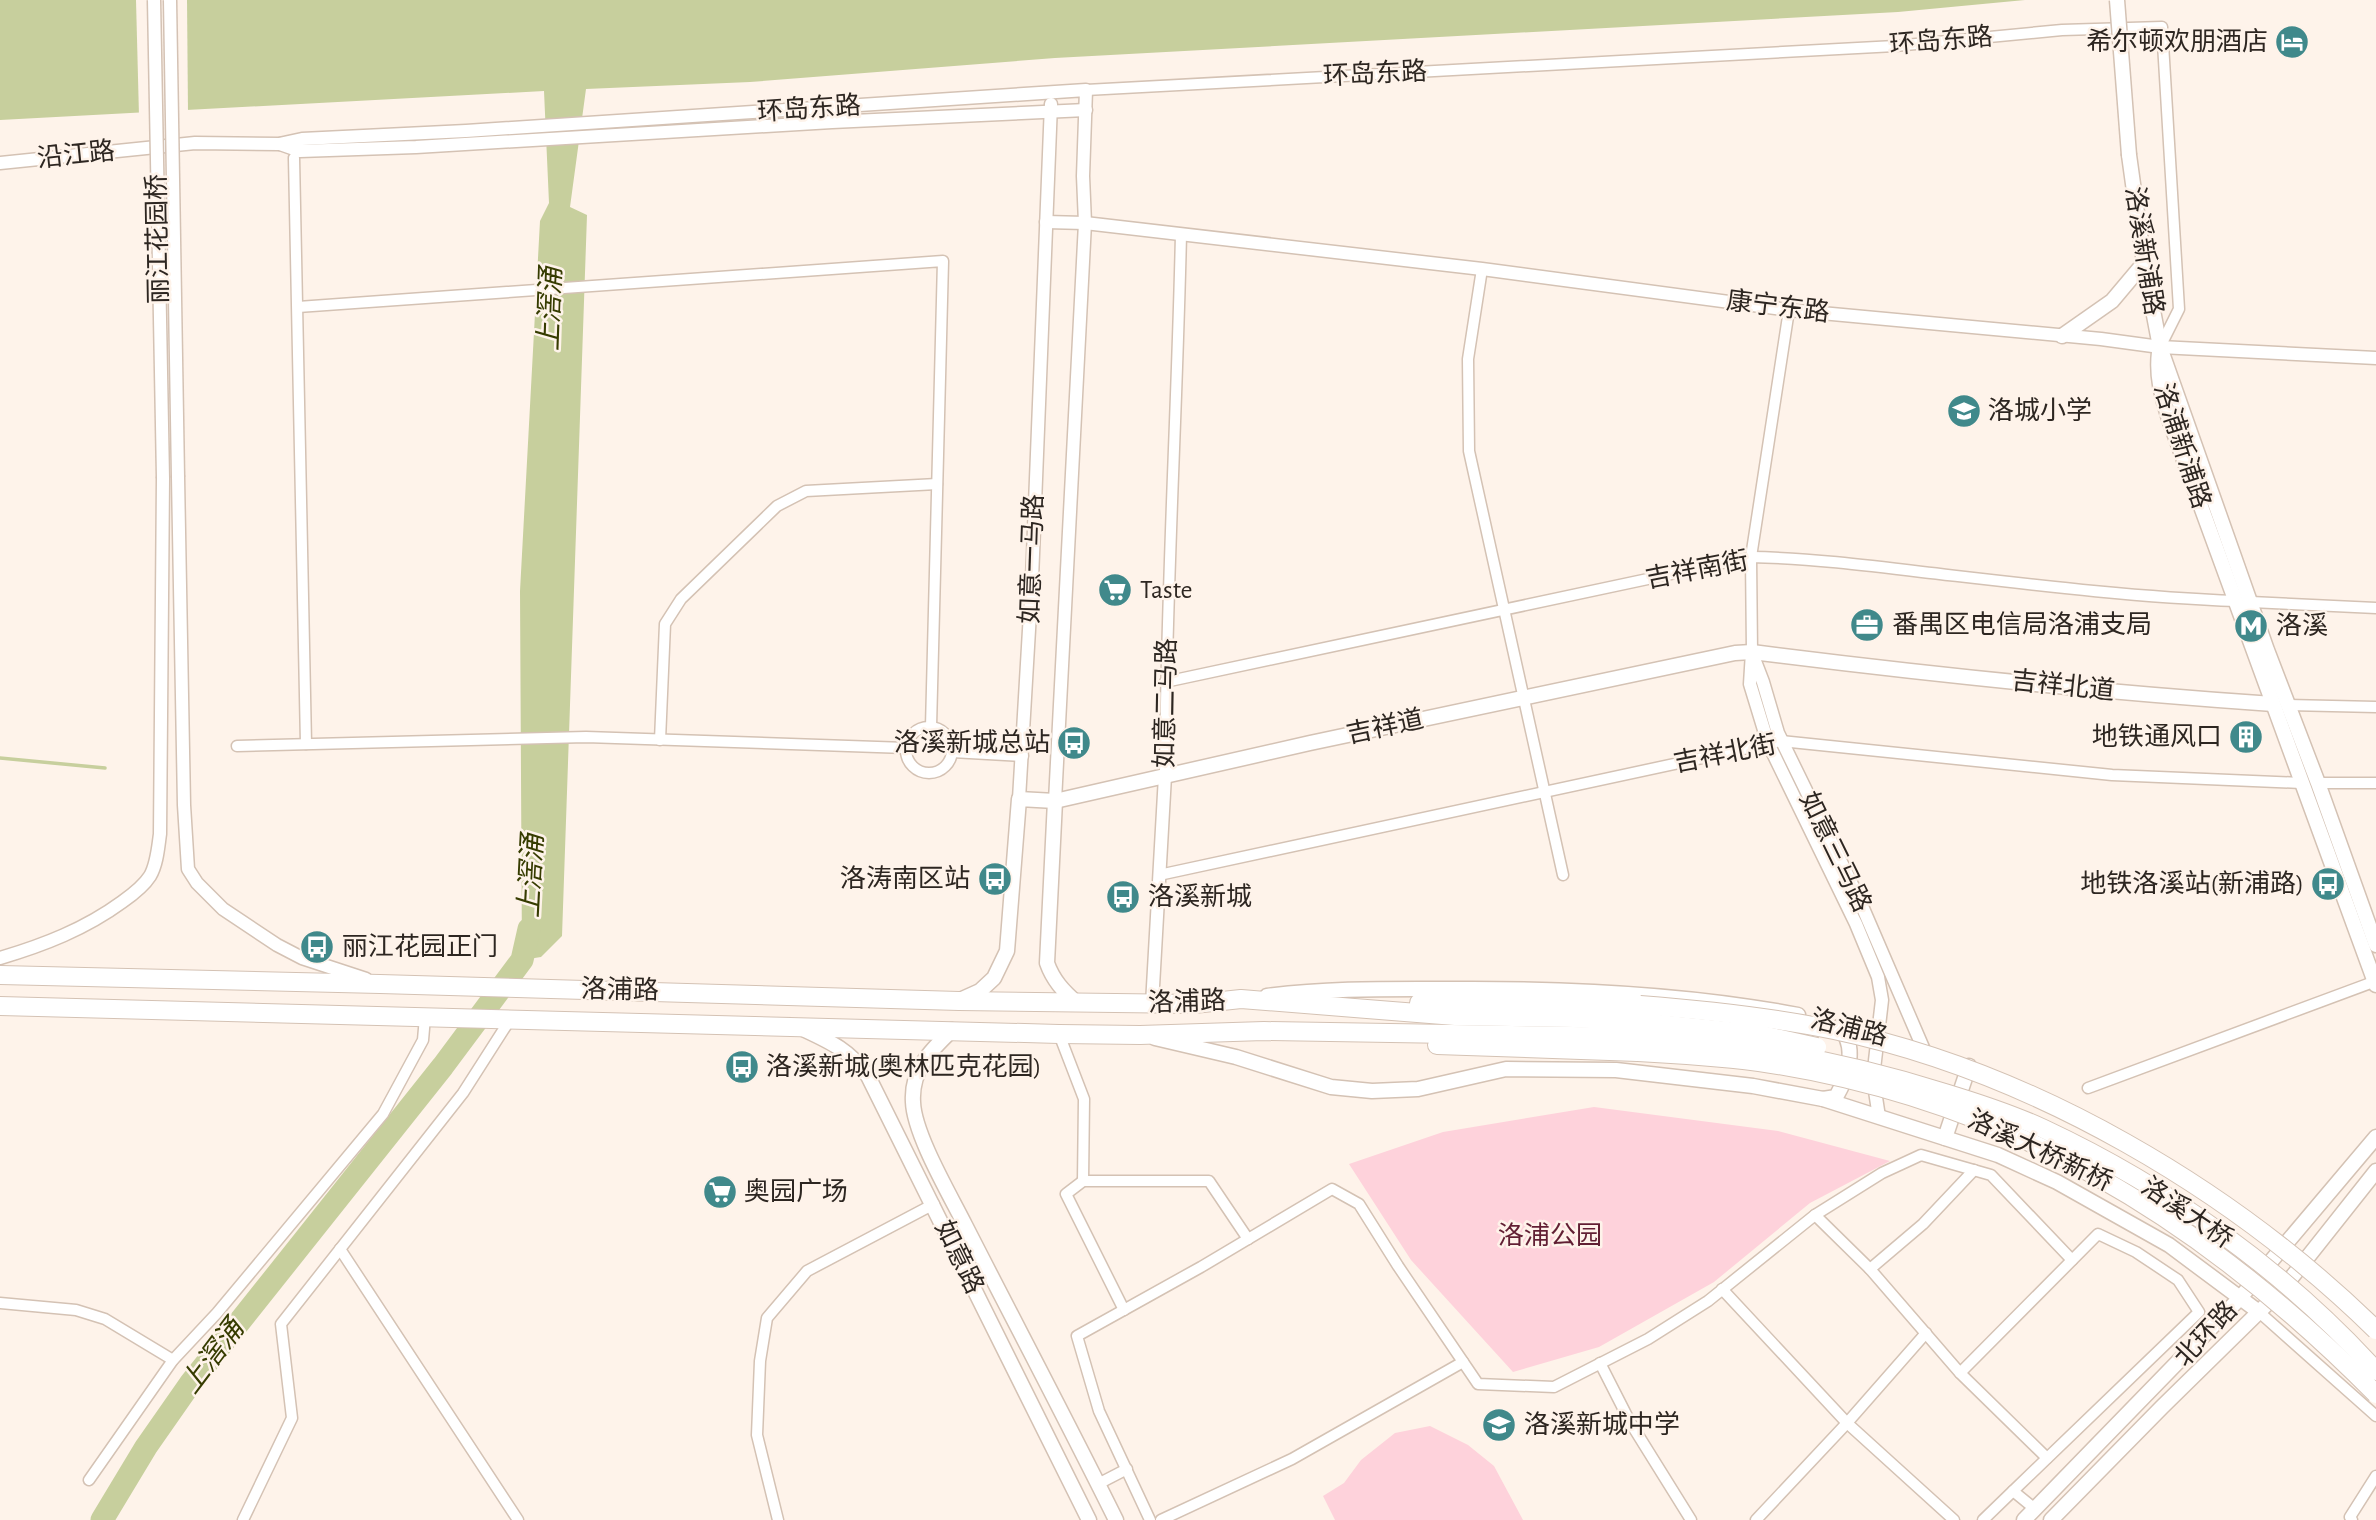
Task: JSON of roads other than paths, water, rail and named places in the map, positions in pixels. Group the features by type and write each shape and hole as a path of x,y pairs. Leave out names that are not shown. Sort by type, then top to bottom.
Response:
{"highway":[{"name":"洛浦路","path":"0,975 959,1001 1194,1004 1241,999"},
{"path":"1241,999 1639,1029"},
{"name":"洛浦路","path":"0,1006 1140,1035"},
{"name":"洛溪大桥新桥","path":"1639,1029 1764,1018 1835,1030 1903,1048 1996,1081 2071,1115 2144,1153 2248,1220 2376,1327"},
{"name":"洛溪大桥","path":"1639,1029 1703,1027 1789,1041 1989,1095 2047,1118 2132,1163 2229,1226 2289,1272 2376,1353"},
{"path":"1140,1035 1240,1041 1398,1043 1639,1029"},
{"name":"洛溪大桥新桥","path":"1639,1029 1759,1062 1888,1090 1982,1122 2060,1155 2152,1208 2220,1254 2286,1307 2376,1394"},
{"name":"洛溪大桥","path":"1639,1029 1756,1047 1858,1068 1973,1101 2043,1128 2127,1173 2204,1222 2274,1274 2376,1371"}],"main road":[{"name":"洛溪新浦路","path":"2117,0 2129,155 2144,263 2160,347"},
{"path":"2062,336 2112,301 2144,263"},
{"name":"洛浦新浦路","path":"2160,347 2157,369 2159,385 2187,470 2244,601 2281,705 2301,783 2376,983"},
{"name":"吉祥道","path":"1019,799 1055,801 1715,656 1752,652"},
{"name":"吉祥北道","path":"1752,652 1886,669 2115,692 2281,705"},
{"name":"洛浦新浦路","path":"2281,705 2318,783 2376,945"},
{"name":"如意一马路","path":"959,1001 980,990 994,978 1007,951 1019,799"},
{"name":"如意一马路","path":"1055,801 1047,962 1051,975 1077,1003"},
{"name":"洛浦路","path":"1241,999 1344,989 1547,990 1687,999 1778,1011 1835,1022 1877,1033 1969,1066 2074,1111 2123,1137 2249,1217 2304,1261"},
{"path":"1823,1099 1836,1097 1844,1082 1850,1054 1846,1033 1835,1022"},
{"name":"如意路","path":"795,1026 837,1045 859,1063 868,1076 1089,1520"},
{"name":"如意路","path":"952,1030 932,1049 920,1067 914,1083 914,1117 990,1276 1116,1520"},
{"name":"洛浦路","path":"1140,1035 1236,1057 1331,1087 1418,1089 1506,1069 1616,1070 1753,1086 1823,1099 1945,1138 2027,1168 2099,1203 2169,1245 2259,1312"},
{"path":"1945,1138 1969,1066"},
{"name":"北环路","path":"2029,1515 2240,1298 2376,1137"},
{"name":"北环路","path":"2050,1520 2259,1312 2376,1171"}],"street":[{"name":"丽江花园桥","path":"0,958 61,937 110,911 136,892 150,876 158,855 163,478 154,0"},
{"name":"丽江花园桥","path":"170,0 183,792 188,869 197,883 223,909 277,945 302,958 380,984"},
{"name":"环岛东路","path":"538,132 588,123 1086,90 1895,46 2062,30 2162,27 2179,309 2160,347"},
{"name":"如意一马路","path":"1055,801 1085,223 1086,90"},
{"name":"如意一马路","path":"1019,799 1051,93"},
{"path":"1051,112 1086,110"},
{"name":"环岛东路","path":"538,132 588,136 1051,112"},
{"name":"沿江路","path":"0,163 195,143 279,144 302,139 538,132"},
{"path":"294,158 306,744"},
{"name":"康宁东路","path":"1046,222 1085,223 1482,269 1788,310 2160,347 2376,358"},
{"name":"如意二马路","path":"1152,1004 1165,776 1181,234"},
{"path":"298,307 943,261 931,727"},
{"path":"1482,269 1468,359 1469,451 1563,875"},
{"name":"如意三马路","path":"1788,310 1751,557 1750,684 1875,968 1882,1000 1873,1078 1879,1117"},
{"path":"660,740 665,624 681,599 777,506 806,492 937,484"},
{"name":"吉祥南街","path":"1166,682 1751,557 1808,559 2034,585 2181,598 2376,608"},
{"name":"吉祥北道","path":"2281,705 2376,707"},
{"path":"931,727 940,729 947,735 953,752 945,767 928,773 919,771 912,765 906,748 914,733 931,727"},
{"path":"237,746 572,738 906,748"},
{"name":"如意三马路","path":"1775,742 1859,899 1924,1050"},
{"name":"吉祥北街","path":"1159,875 1775,742 2112,775 2301,783"},
{"path":"953,752 1023,756"},
{"path":"2318,783 2376,783"},
{"path":"2088,1088 2376,983"},
{"path":"89,1480 173,1360 217,1313 383,1114 423,1040 425,1017"},
{"path":"243,1520 292,1418 281,1324 463,1093 511,1018"},
{"path":"1059,1034 1084,1099 1083,1181"},
{"path":"1150,1520 1098,1410 1077,1336 1332,1189 1359,1204 1478,1384 1555,1387 1648,1339 1722,1289 1815,1215 1882,1173 1921,1155 1991,1175 2072,1260"},
{"path":"1870,1269 1923,1224 1974,1170"},
{"path":"1124,1310 1066,1194 1083,1181 1209,1181 1248,1239"},
{"path":"778,1520 757,1435 760,1362 767,1318 807,1271 934,1204"},
{"path":"1815,1215 1870,1269 1961,1373 2047,1458"},
{"path":"1961,1373 2098,1234 2136,1252 2178,1280 2199,1312 1983,1520"},
{"path":"340,1249 518,1520"},
{"name":"洛浦路","path":"2304,1261 2376,1327"},
{"path":"1722,1289 1847,1423 1954,1520"},
{"path":"0,1303 76,1310 105,1319 173,1360"},
{"path":"2259,1312 2376,1416"},
{"path":"1756,1520 1926,1333"},
{"path":"1161,1520 1292,1459 1463,1362"},
{"path":"1601,1363 1630,1422 1691,1520"},
{"path":"1098,1484 1127,1469"},
{"path":"2352,1520 2350,1517 2359,1500 2376,1476"},
{"path":"2013,1491 2029,1515"}],"water":[{"path":"0,0 2025,0 1898,12 1055,58 750,82 586,89 570,207 587,215 562,936 541,957 522,960 520,591 540,221 549,203 544,91 0,120"}],"waterway":[{"path":"0,758 105,768"},
{"name":"上滘涌","path":"102,1520 146,1447 190,1384 443,1066 522,960 529,929"}],"place":[{"name":"希尔顿欢朋酒店","path":"2292,42"},
{"name":"洛城小学","path":"1964,411"},
{"name":"Taste","path":"1115,590"},
{"name":"番禺区电信局洛浦支局","path":"1867,625"},
{"name":"洛溪","path":"2251,626"},
{"name":"地铁通风口","path":"2246,737"},
{"name":"洛溪新城总站","path":"1074,743"},
{"name":"洛涛南区站","path":"995,879"},
{"name":"地铁洛溪站(新浦路)","path":"2328,884"},
{"name":"洛溪新城","path":"1123,897"},
{"name":"丽江花园正门","path":"317,947"},
{"name":"洛溪新城(奥林匹克花园)","path":"742,1067"},
{"name":"奥园广场","path":"720,1192"},
{"name":"洛溪新城中学","path":"1499,1425"}],"park label":[{"name":"洛浦公园","path":"1550,1236"}]}
